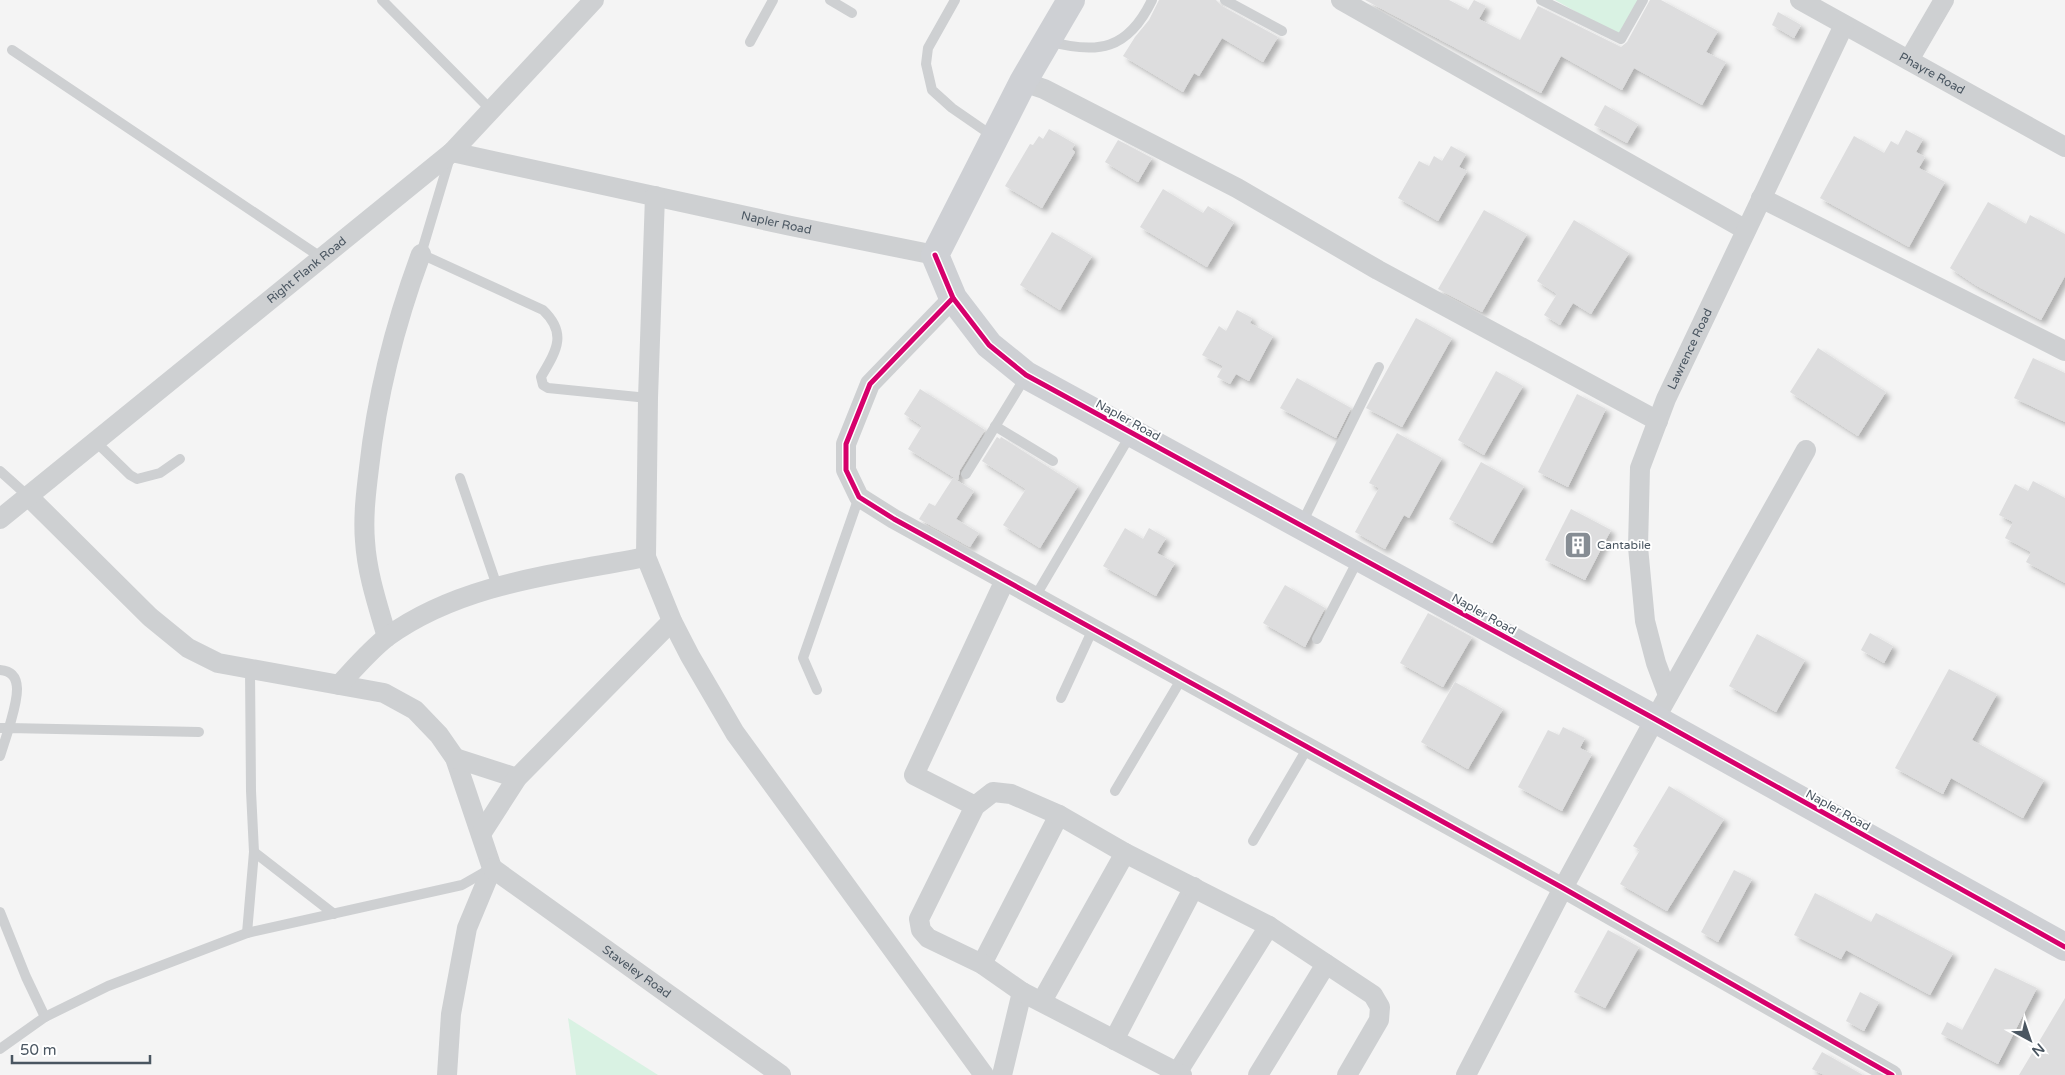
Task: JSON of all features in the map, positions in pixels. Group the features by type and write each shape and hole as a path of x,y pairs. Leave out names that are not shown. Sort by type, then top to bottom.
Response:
{"street":[{"name":"Right Flank Road","path":"0,519 452,152 594,0"},
{"path":"935,254 1023,82 1071,0"},
{"path":"1341,0 1746,230"},
{"name":"Phayre Road","path":"1800,0 2065,147"},
{"path":"1909,60 1944,0"},
{"name":"Lawrence Road","path":"1668,695 1656,663 1645,621 1638,547 1640,468 1666,399 1844,24"},
{"path":"1023,82 1044,89 1237,188 1378,270 1658,420"},
{"name":"Napler Road","path":"452,152 935,254 953,298 989,345 1026,375 1654,719 2065,947"},
{"path":"655,196 648,398 646,556 672,620 690,656 736,733 984,1075"},
{"path":"1761,198 2065,351"},
{"path":"387,637 372,584 364,540 366,489 381,385 402,305 421,254"},
{"path":"953,298 870,384 846,444 846,470 859,497 894,519 1563,888 1892,1075"},
{"path":"1466,1075 1563,888 1654,719 1806,450"},
{"path":"29,496 150,617 188,648 218,663 384,693 415,710 439,736 455,758 492,868 467,928 451,1014 447,1075"},
{"path":"339,685 387,637 439,607 496,586 646,556"},
{"path":"975,806 914,775 1005,580"},
{"path":"481,834 517,778 672,620"},
{"path":"455,758 517,778"},
{"path":"1269,926 1180,1074 1022,992 982,964 928,938 921,930 919,919 975,806 993,792 1011,794 1059,815 1124,853 1269,926 1373,995 1380,1007 1379,1020 1347,1075"},
{"path":"982,964 1059,815"},
{"path":"1042,1001 1124,853"},
{"name":"Staveley Road","path":"492,868 781,1075"},
{"path":"1114,1040 1194,887"},
{"path":"1258,1075 1326,964"},
{"path":"1002,1075 1022,992"}],"lane":[{"path":"382,0 491,110"},
{"path":"750,42 773,0"},
{"path":"830,0 852,13"},
{"path":"955,0 928,48 926,64 932,90 952,108 994,138"},
{"path":"1047,41 1078,48 1107,47 1123,38 1136,26 1152,0"},
{"path":"1225,0 1282,31"},
{"path":"1541,0 1621,38 1642,0"},
{"path":"12,50 322,258"},
{"path":"452,152 421,254 543,310 554,320 558,334 556,350 550,364 541,377 543,385 548,388 648,398"},
{"path":"1301,525 1379,367"},
{"path":"966,474 1026,375"},
{"path":"995,426 1053,462"},
{"path":"1036,597 1132,433"},
{"path":"96,442 130,475 137,479 160,473 180,459"},
{"path":"0,471 29,496"},
{"path":"460,478 496,586"},
{"path":"817,690 804,658 859,497"},
{"path":"1317,639 1360,558"},
{"path":"1061,698 1094,629"},
{"path":"247,933 254,852 251,791 250,669"},
{"path":"0,670 7,670 13,674 18,690 4,728 0,756"},
{"path":"1115,791 1182,678"},
{"path":"4,728 199,732"},
{"path":"1253,841 1308,747"},
{"path":"254,852 334,914"},
{"path":"0,1050 45,1017 108,986 247,933 462,885 492,868"},
{"path":"0,912 26,977 45,1017"}],"green space":[{"path":"1555,0 1644,0 1623,38"},
{"path":"568,1018 658,1075 576,1075"}],"building":[{"path":"1159,0 1216,0 1222,6 1278,37 1263,62 1222,38 1199,76 1194,73 1183,92 1123,56 1149,20"},
{"path":"1365,0 1449,0 1468,10 1474,0 1486,6 1479,19 1520,40 1538,6 1621,47 1627,42 1650,0 1661,0 1718,31 1706,52 1726,62 1702,105 1634,68 1622,90 1561,56 1541,93"},
{"path":"1778,12 1801,25 1794,38 1772,25"},
{"path":"1605,105 1638,124 1627,143 1594,125"},
{"path":"1049,129 1075,144 1072,149 1075,152 1042,208 1005,186 1030,144 1033,145 1039,136 1043,139"},
{"path":"1906,130 1923,139 1916,152 1925,157 1919,168 1945,182 1909,247 1820,198 1854,136 1884,153 1891,141 1898,145"},
{"path":"1118,140 1152,158 1138,182 1105,162"},
{"path":"1451,146 1466,154 1459,167 1467,171 1438,221 1398,198 1419,161 1429,166 1434,156 1442,161"},
{"path":"1163,189 1203,213 1208,206 1234,222 1207,267 1140,227"},
{"path":"1988,202 2026,224 2030,215 2065,234 2065,276 2041,320 1977,286 1950,268"},
{"path":"1484,210 1527,234 1482,312 1438,289"},
{"path":"1574,220 1629,253 1591,314 1573,303 1560,325 1544,315 1557,294 1537,281"},
{"path":"1052,232 1092,256 1060,310 1020,285"},
{"path":"1237,310 1252,318 1250,323 1273,336 1249,381 1236,374 1230,384 1217,377 1223,366 1202,355 1219,326 1226,331"},
{"path":"1416,318 1452,338 1402,427 1366,408"},
{"path":"1818,348 1886,392 1858,436 1790,392"},
{"path":"2033,358 2065,373 2065,422 2014,398"},
{"path":"1496,371 1523,386 1484,455 1458,440"},
{"path":"1297,378 1351,408 1336,438 1280,408"},
{"path":"920,389 985,430 960,470 958,480 908,449 922,426 904,414"},
{"path":"1577,394 1606,409 1568,487 1538,472"},
{"path":"1397,433 1442,458 1409,518 1404,515 1385,549 1355,532 1379,488 1369,483"},
{"path":"997,437 1000,439 1001,437 1078,486 1040,548 1003,525 1026,489 982,461"},
{"path":"1481,462 1524,486 1492,543 1449,519"},
{"path":"953,478 974,491 956,519 979,533 970,547 919,519 929,503 935,506"},
{"path":"2033,481 2065,498 2065,583 2026,562 2031,552 2005,538 2013,522 1999,515 2015,484 2028,491"},
{"name":"Cantabile","path":"1571,509 1611,530 1585,580 1545,560"},
{"path":"1125,528 1143,539 1149,528 1166,538 1157,553 1175,563 1156,596 1103,566"},
{"path":"1285,585 1325,608 1305,647 1263,623"},
{"path":"1428,613 1472,637 1443,687 1400,663"},
{"path":"1870,633 1893,646 1884,663 1861,650"},
{"path":"1757,634 1805,660 1776,712 1729,686"},
{"path":"1949,669 1997,694 1972,740 2044,780 2023,818 1951,778 1943,794 1895,768"},
{"path":"1455,682 1503,709 1468,769 1421,742"},
{"path":"1563,727 1585,738 1580,748 1592,754 1562,811 1518,787 1548,730 1559,735"},
{"path":"1669,786 1724,819 1667,911 1620,884 1640,850 1633,846"},
{"path":"1734,870 1752,879 1718,942 1701,932"},
{"path":"1815,893 1871,922 1876,913 1953,953 1930,995 1846,950 1841,959 1794,935"},
{"path":"1608,930 1639,947 1605,1008 1574,992"},
{"path":"1995,968 2037,988 1998,1064 1941,1034 1947,1022 1962,1030"},
{"path":"1860,992 1879,1002 1864,1031 1846,1021"},
{"path":"2065,998 2065,1075 2019,1075"},
{"path":"1822,1052 1863,1075 1824,1075 1812,1069"}],"cycle path":[{"path":"935,255 953,298 989,345 1026,375 1655,719 2065,947"},
{"path":"953,298 870,384 846,444 846,470 859,497 894,519 1563,888 1892,1075"}],"place":[{"name":"Cantabile","path":"1578,545"}]}
